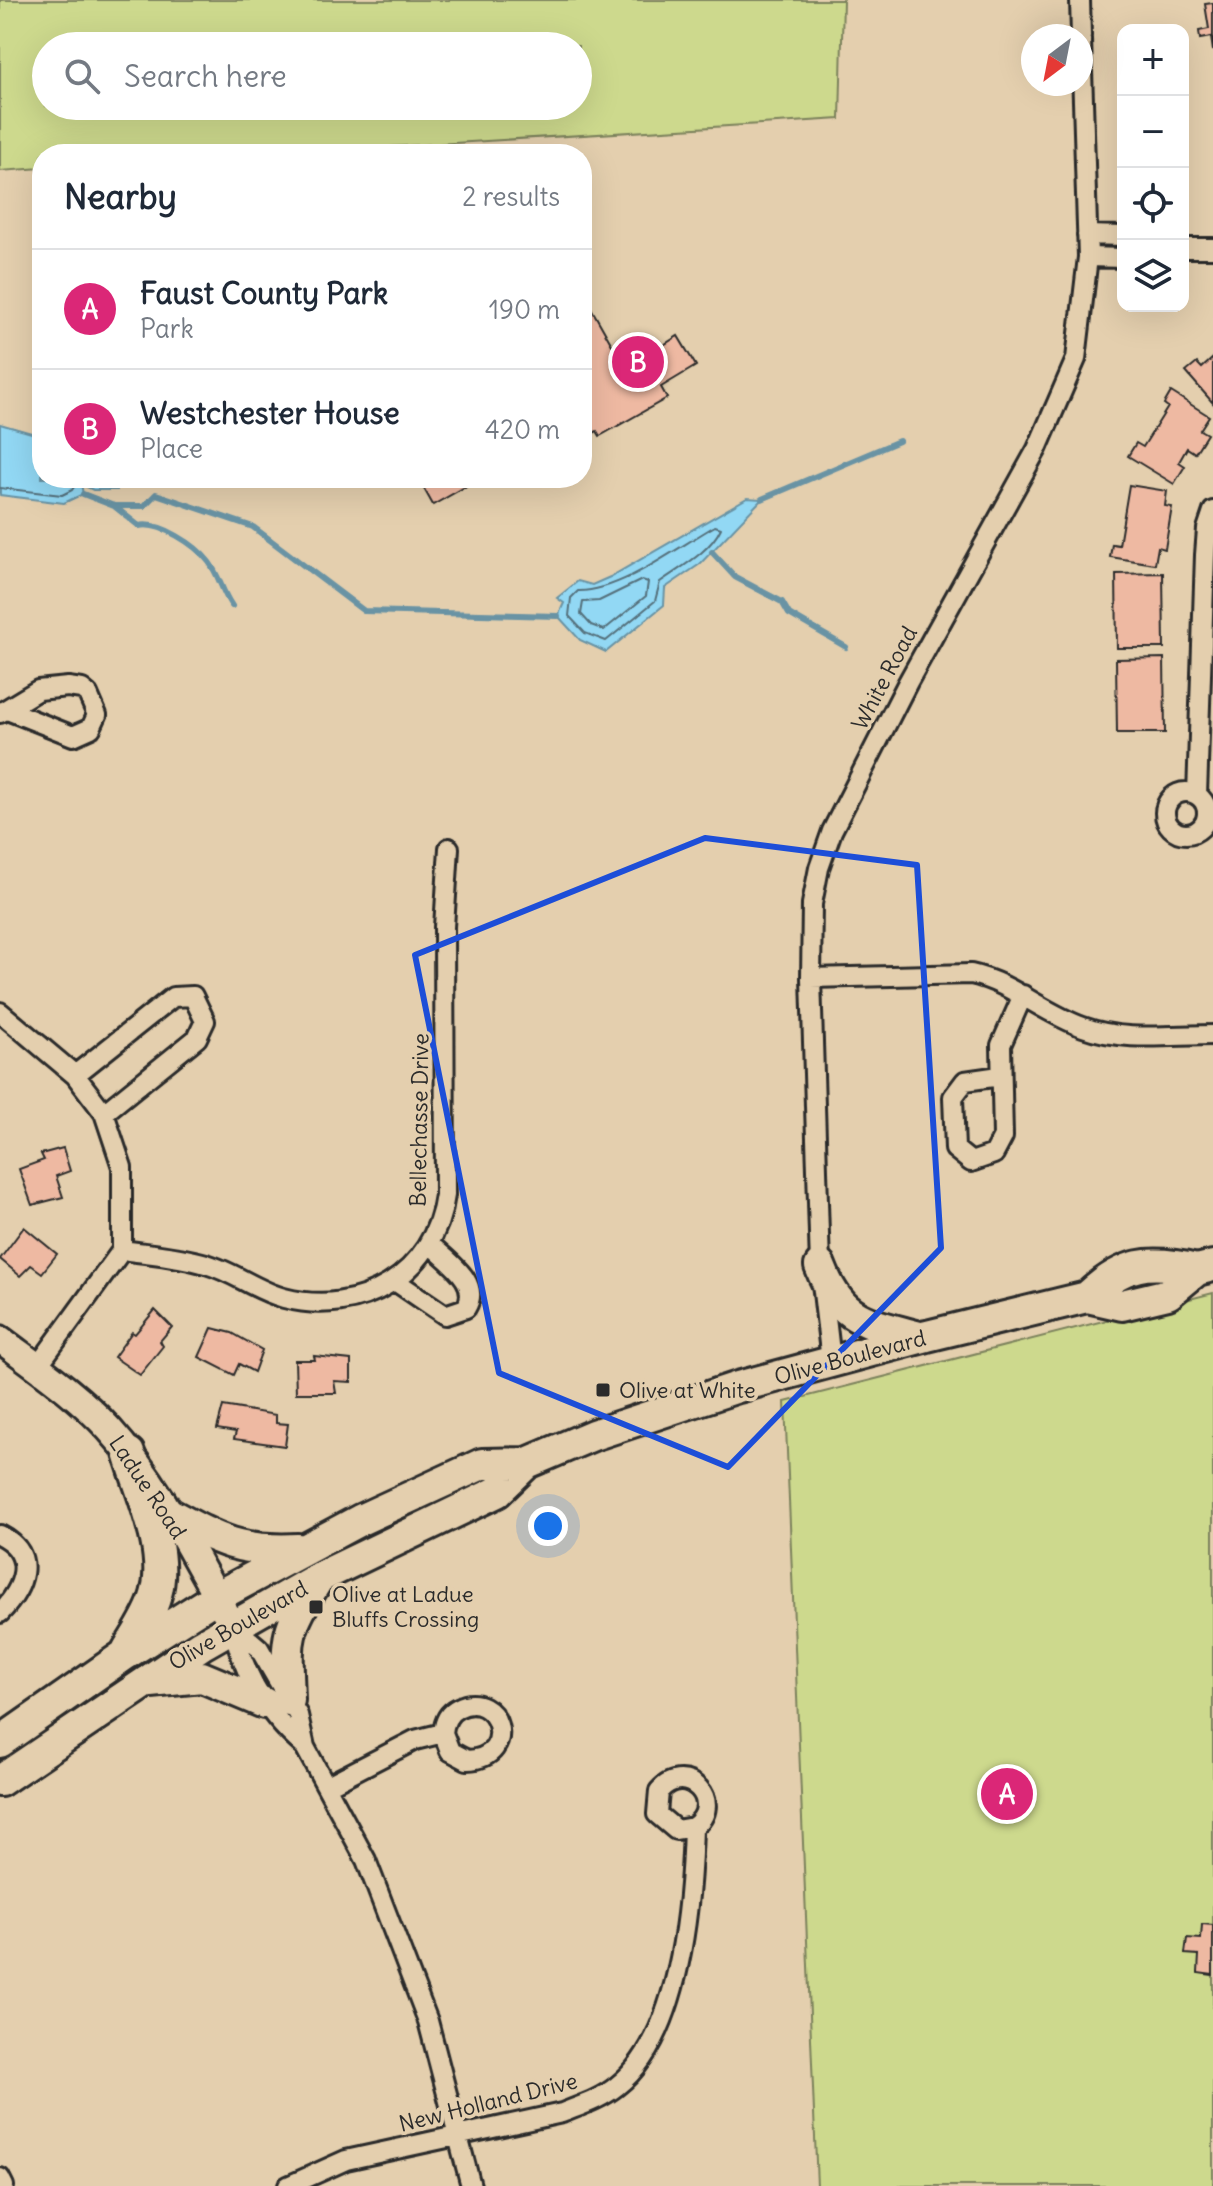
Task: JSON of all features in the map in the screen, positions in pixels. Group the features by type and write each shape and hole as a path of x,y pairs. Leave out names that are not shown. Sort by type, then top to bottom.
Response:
{"main road":[{"path":"820,1266 829,1288 843,1308 868,1322 921,1338"},
{"name":"Olive Boulevard","path":"0,1742 126,1654 216,1597 304,1549 482,1464 527,1463 666,1410 921,1338 1087,1297 1122,1305 1168,1294 1205,1268"},
{"name":"Ladue Road","path":"0,1339 84,1405 129,1453 170,1514 233,1626"},
{"path":"126,1654 156,1595 159,1574 157,1547 129,1453"},
{"name":"Olive Boulevard","path":"0,1781 141,1683 233,1626 318,1578 497,1492 527,1463"},
{"path":"170,1514 217,1539 246,1549 304,1549"},
{"path":"141,1683 202,1677 277,1701 289,1626 318,1578"}],"street":[{"name":"White Road","path":"1080,0 1081,24"},
{"name":"White Road","path":"831,1361 822,1308 811,978 812,904 819,868 832,831 908,682 1063,398 1076,359 1088,257 1083,96"},
{"path":"1087,235 1117,236"},
{"path":"1189,248 1213,248"},
{"path":"1088,257 1117,258"},
{"path":"1197,795 1205,555 1207,529 1213,511"},
{"name":"Bellechasse Drive","path":"122,1250 204,1263 280,1297 330,1305 359,1300 395,1281 430,1244 442,1218 445,1195 444,927 449,848"},
{"path":"811,978 971,974 992,978 1062,1019 1106,1034 1213,1035"},
{"path":"1000,1076 965,1081 953,1097 955,1149 971,1162 986,1159 999,1147 1003,1137 1001,1045 1023,995"},
{"path":"75,1075 173,997 193,996 198,1002 205,1021 197,1038 104,1113"},
{"path":"0,1012 75,1075 104,1113 122,1167 122,1250 37,1367"},
{"path":"395,1281 445,1315 466,1308 471,1295 467,1280 430,1244"},
{"path":"0,1535 18,1550 24,1581 15,1598 0,1613"},
{"path":"233,1626 259,1648 277,1701 298,1715 305,1747 366,1860 428,2021 471,2186"},
{"path":"328,1785 415,1740 443,1733"},
{"name":"New Holland Drive","path":"288,2186 346,2160 562,2113 596,2100 620,2084 653,2040 669,2003 683,1933 693,1827"},
{"path":"0,2178 4,2186"}],"highlighted area":[{"path":"705,838 917,865 941,1248 728,1467 499,1373 415,955"}],"green space":[{"path":"0,0 843,0 840,119 436,144 32,144 32,169 0,171"},
{"path":"1213,1293 1213,2186 817,2186 785,1402"}],"water":[{"path":"0,424 32,433 32,488 82,488 83,494 64,503 0,495"},
{"path":"89,488 117,488 117,490"},
{"path":"747,498 762,499 700,564 665,588 664,605 606,652 580,640 558,616 564,603 557,598 578,581 592,585 610,577"}],"building":[{"path":"1213,3 1213,51 1211,37 1200,39 1199,31 1209,29 1205,4"},
{"path":"592,310 616,352 635,341 644,357 678,336 696,366 661,387 667,398 600,436 597,431 592,434"},
{"path":"1213,358 1213,403 1186,372 1197,363 1202,368"},
{"path":"1171,392 1209,416 1200,430 1207,434 1195,453 1187,448 1179,462 1185,466 1174,484 1128,456 1136,443 1143,447 1168,407 1164,404"},
{"path":"1129,485 1167,491 1165,506 1172,507 1165,549 1158,547 1155,564 1110,557 1112,544 1119,545"},
{"path":"424,488 463,488 433,505"},
{"path":"1163,573 1164,648 1117,648 1116,574"},
{"path":"1164,658 1165,733 1117,733 1116,659"},
{"path":"63,1148 70,1171 56,1176 63,1197 32,1205 19,1169 44,1160 41,1154"},
{"path":"24,1227 57,1254 42,1273 31,1265 20,1276 0,1259"},
{"path":"155,1310 172,1327 160,1341 163,1346 140,1375 114,1357 132,1332 135,1334"},
{"path":"212,1328 232,1333 262,1350 254,1372 239,1364 234,1375 199,1357"},
{"path":"314,1356 351,1360 351,1382 334,1381 336,1393 296,1393 295,1360 315,1360"},
{"path":"223,1406 276,1415 276,1423 288,1424 285,1446 234,1439 236,1432 217,1429"},
{"path":"1202,1924 1213,1925 1213,1975 1198,1973 1199,1955 1185,1954 1187,1938 1201,1939"}],"waterway":[{"path":"762,499 899,441"},
{"path":"83,494 114,506 144,506 156,494 253,527 364,611 558,616"},
{"path":"114,506 139,526 157,527 196,548 212,567 232,606"},
{"path":"712,552 735,577 782,602 789,614 846,647"}],"place":[{"name":"Westchester House","path":"638,362"},
{"name":"Olive at White","path":"603,1390"},
{"name":"Olive at Ladue Bluffs Crossing","path":"316,1607"},
{"name":"Faust County Park","path":"1007,1794"}]}
